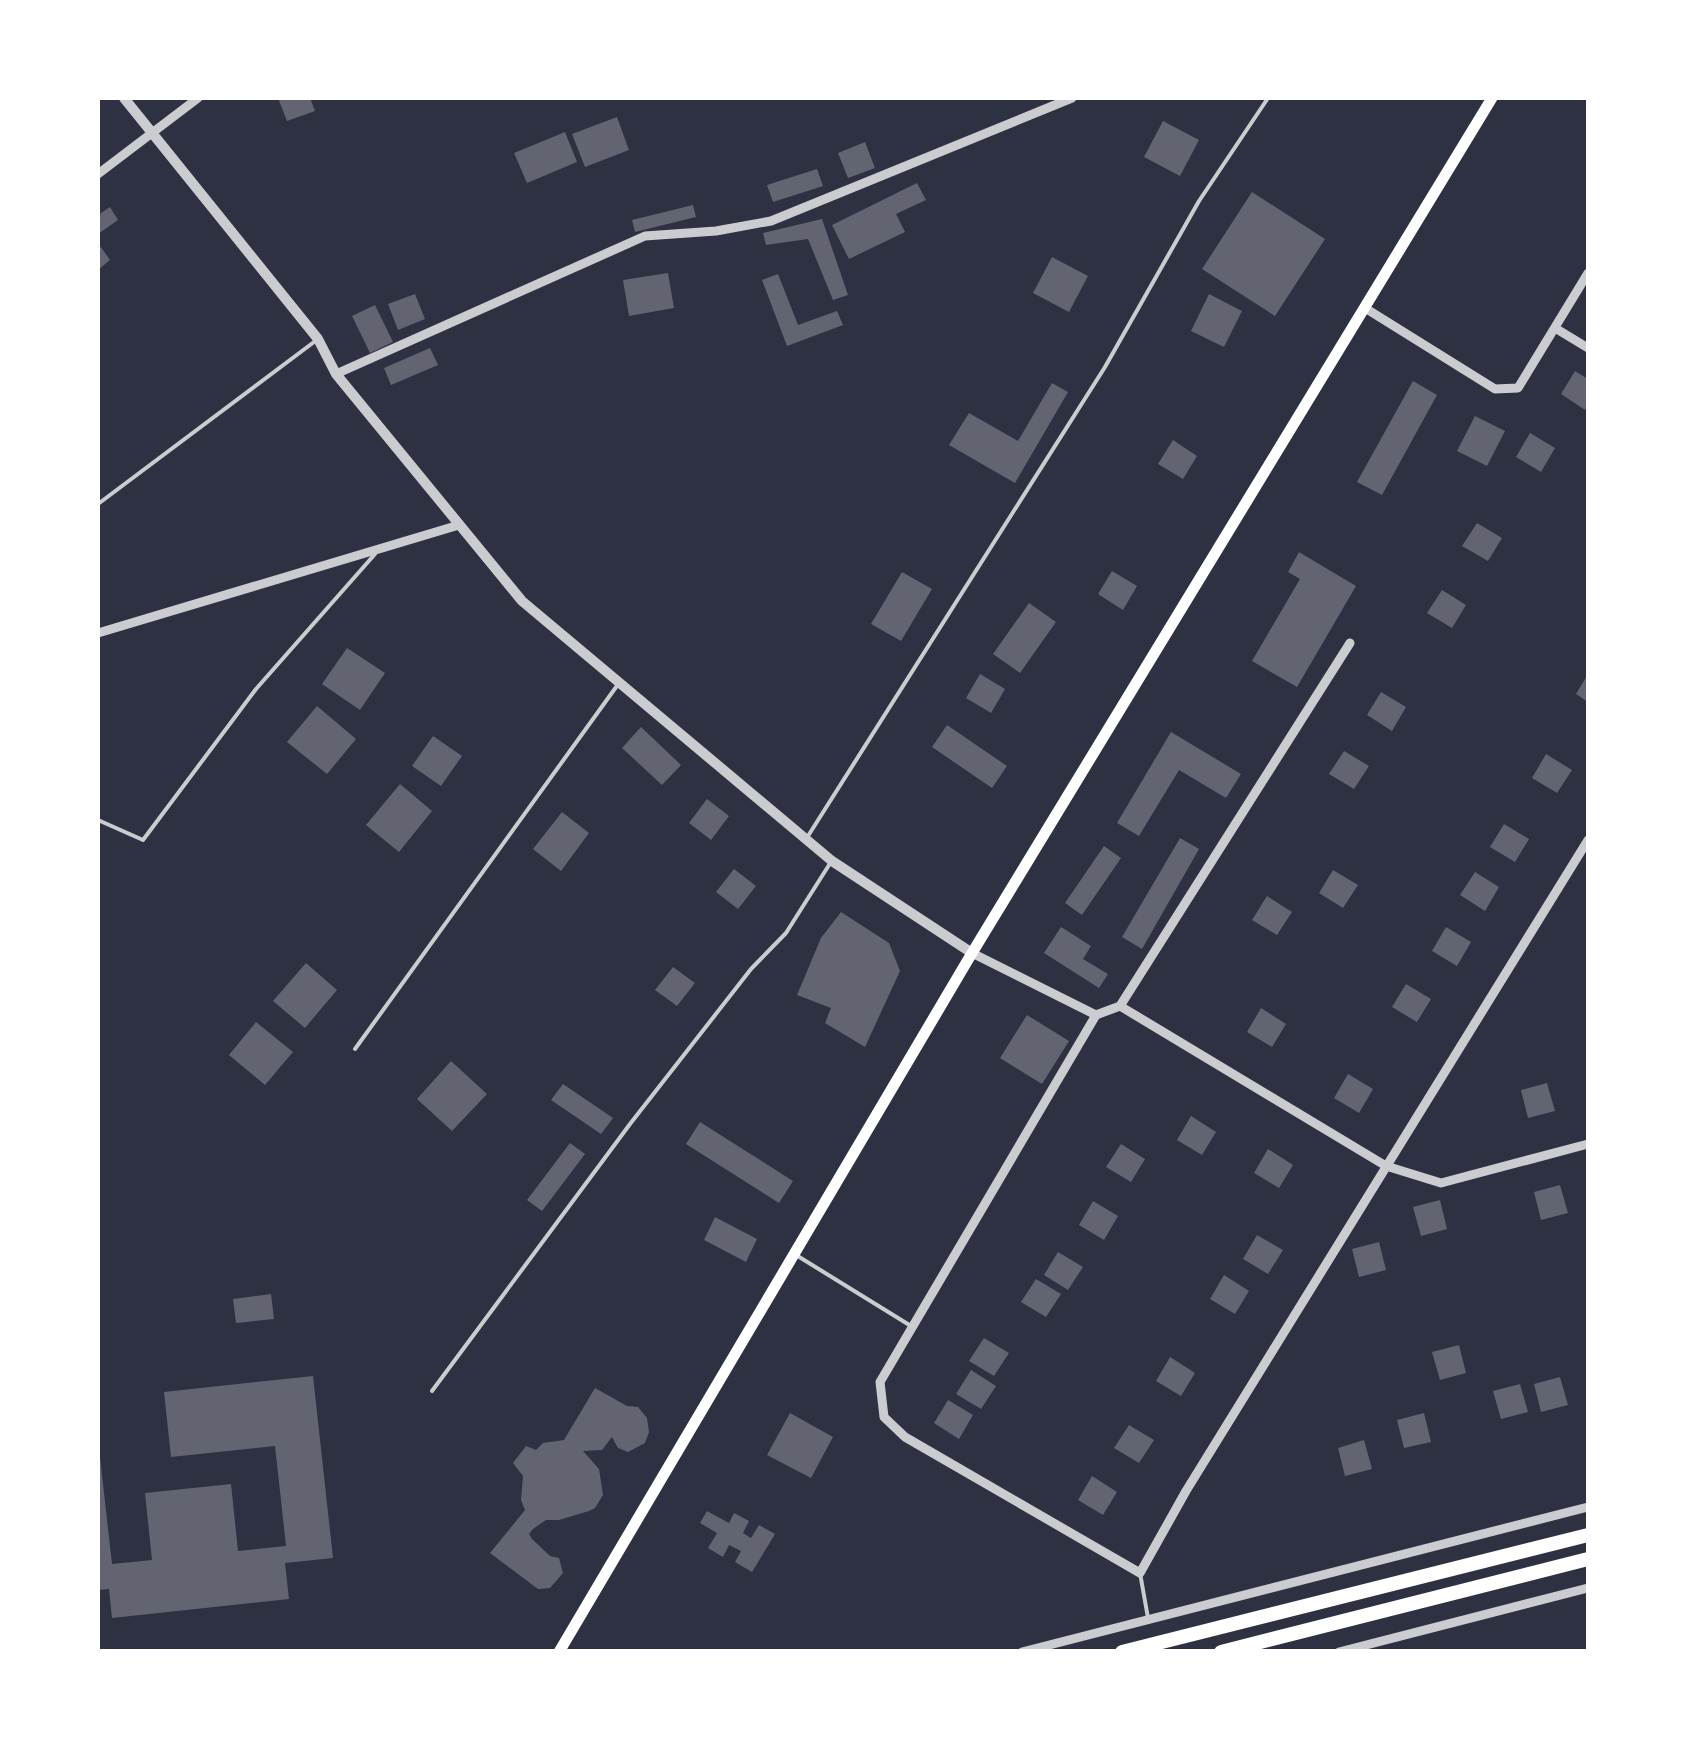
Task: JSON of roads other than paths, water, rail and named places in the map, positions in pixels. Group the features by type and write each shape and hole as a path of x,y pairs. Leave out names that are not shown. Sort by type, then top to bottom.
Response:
{"highway":[{"path":"1122,1652 1588,1535"},
{"path":"1221,1652 1588,1559"}],"main road":[{"path":"559,1652 972,953 1492,98"}],"street":[{"path":"124,98 318,339 336,374 522,601 832,861 972,953 1096,1015"},
{"path":"98,174 198,98"},
{"path":"336,374 644,236 716,232 770,221 1072,98"},
{"path":"1365,308 1495,389 1518,388 1588,273"},
{"path":"1555,328 1588,348"},
{"path":"98,633 459,525"},
{"path":"1350,643 1120,1006 1096,1015 911,1326 880,1382 884,1417 905,1437 1140,1573 1186,1491 1588,840"},
{"path":"1574,866 1588,863"},
{"path":"1120,1006 1386,1166 1441,1183 1588,1144"},
{"path":"1022,1652 1588,1507"},
{"path":"1339,1652 1588,1588"}],"lane":[{"path":"807,838 1104,367 1199,201 1268,98"},
{"path":"98,504 318,339"},
{"path":"98,820 143,840 256,689 378,550"},
{"path":"354,1049 619,682"},
{"path":"98,848 98,864"},
{"path":"432,1391 630,1124 750,969 786,933 832,861"},
{"path":"794,1254 911,1326"},
{"path":"1140,1573 1148,1619"}]}
